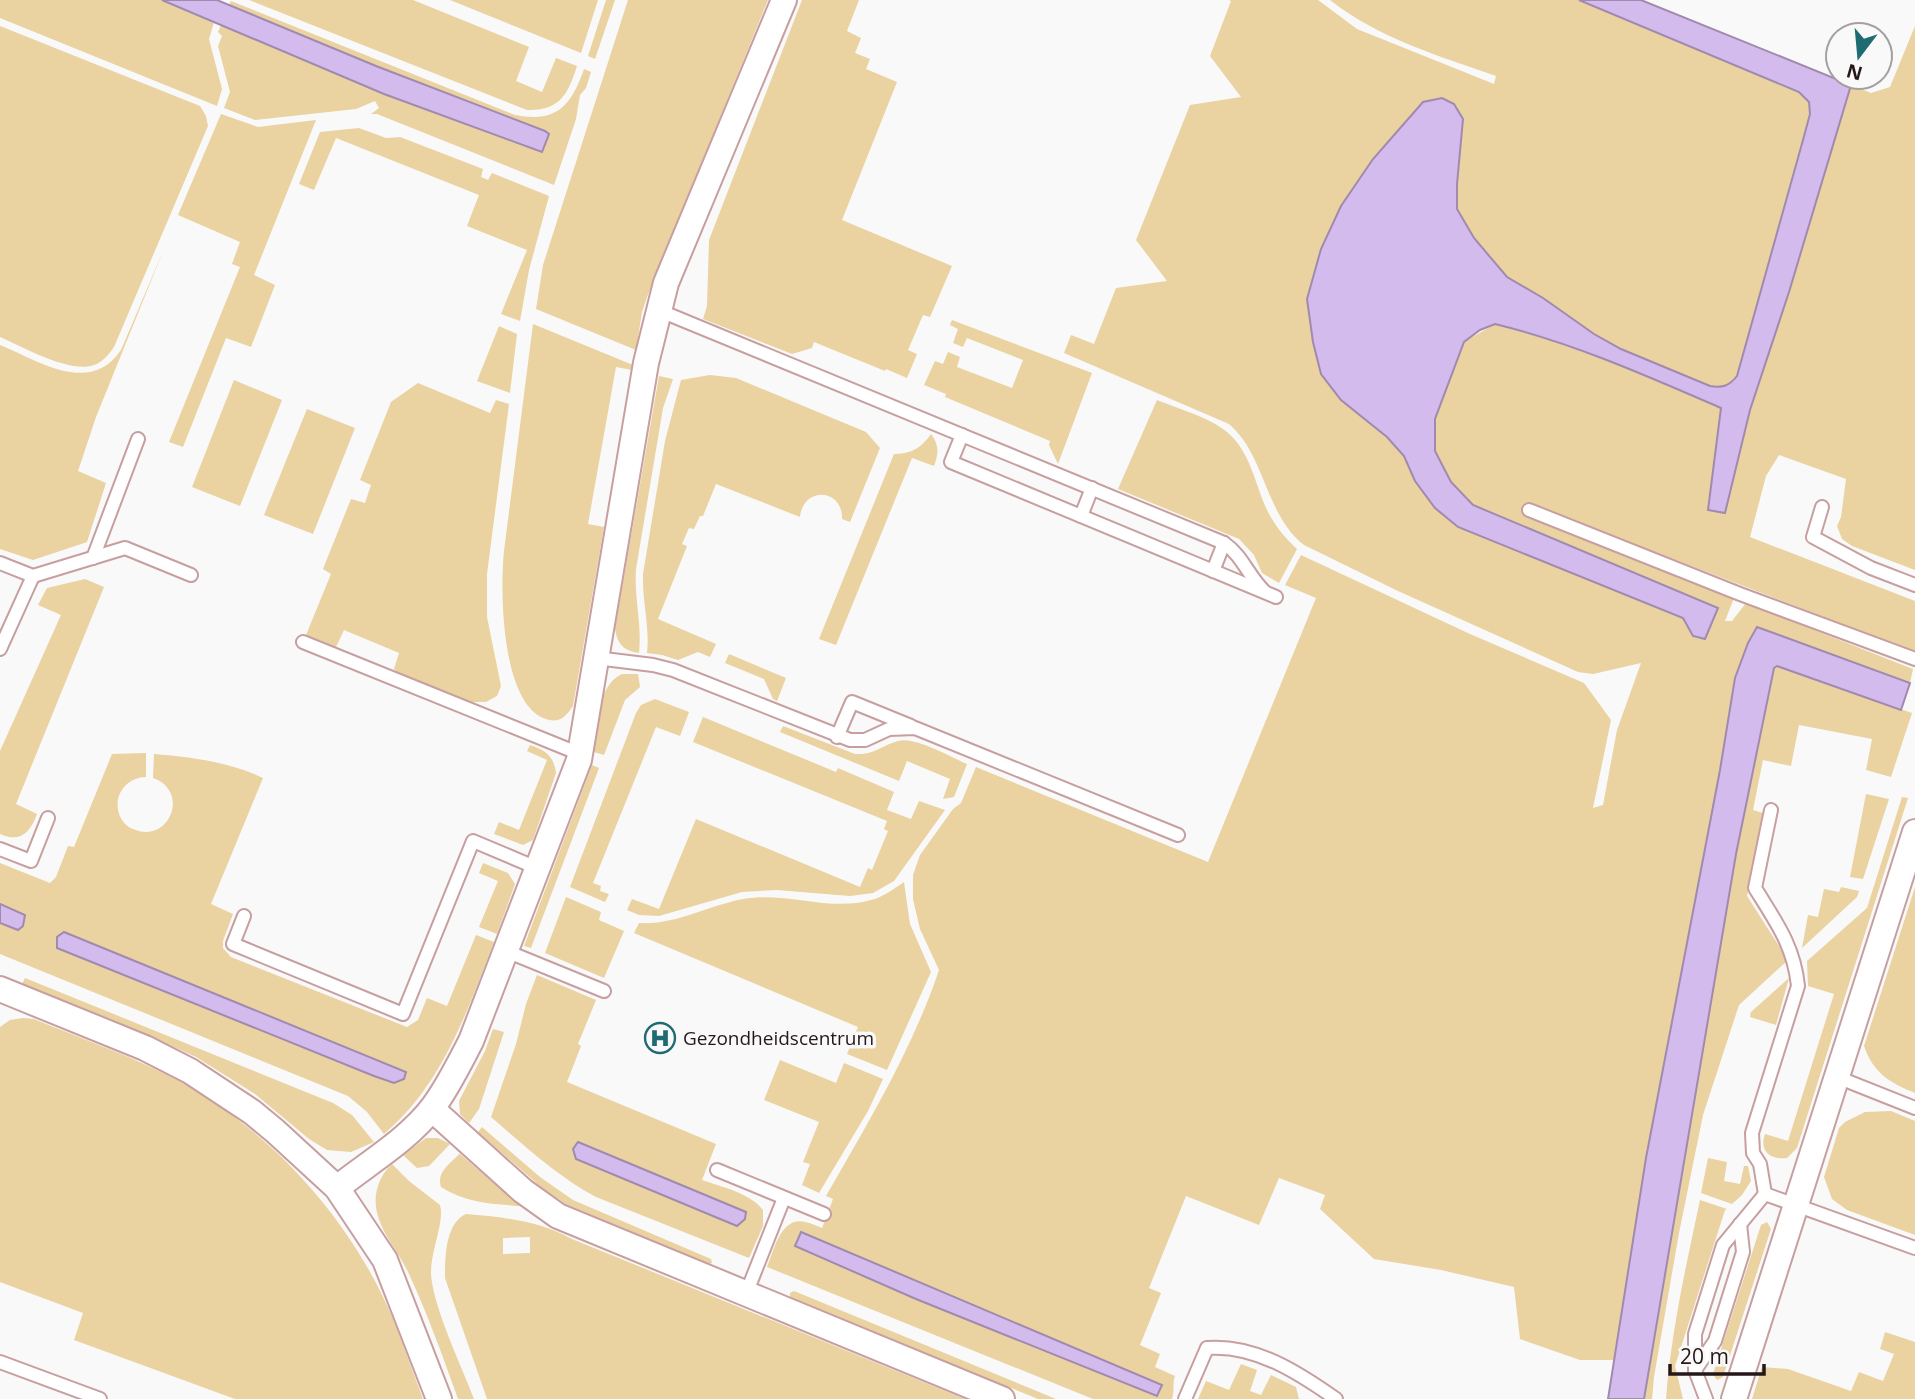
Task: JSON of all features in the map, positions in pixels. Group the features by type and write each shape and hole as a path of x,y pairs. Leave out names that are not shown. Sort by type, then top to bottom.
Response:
{"street":[{"path":"337,1188 409,1132 432,1109 471,1041 506,951 580,754 650,339 658,310 666,283 784,0"},
{"path":"1734,1399 1915,832"},
{"path":"1,991 145,1048 190,1071 252,1112 337,1188 386,1260 439,1399"},
{"path":"432,1109 523,1191 558,1216 1002,1399"}],"lane":[{"path":"658,310 1092,488 1224,543 1237,551 1249,574 1270,594 951,462 962,435"},
{"path":"93,558 138,439"},
{"path":"1081,516 1092,488"},
{"path":"1822,507 1813,537 1871,568 1915,585"},
{"path":"1529,510 1740,594 1915,659"},
{"path":"1213,570 1224,543"},
{"path":"0,563 33,576 125,548 191,575"},
{"path":"0,649 33,576"},
{"path":"303,642 580,754"},
{"path":"596,658 673,670 850,740 865,740 889,729 915,728"},
{"path":"837,737 852,702 1178,835"},
{"path":"1706,1399 1695,1370 1695,1334 1723,1245 1765,1194 1760,1164 1753,1153 1752,1133 1798,986 1796,962 1781,929 1755,888 1770,810"},
{"path":"0,849 31,861 47,818"},
{"path":"244,916 233,944 403,1014 473,841 537,868"},
{"path":"506,951 604,991"},
{"path":"1837,1077 1915,1108"},
{"path":"718,1170 824,1214"},
{"path":"1765,1194 1915,1248"},
{"path":"746,1294 784,1198"},
{"path":"1695,1370 1715,1341 1743,1252 1740,1224"},
{"path":"1185,1399 1207,1348 1222,1347 1300,1373 1336,1399"},
{"path":"0,1362 100,1399"}],"shaded area":[{"path":"0,0 162,0 214,22 209,39 222,89 217,106 0,18"},
{"path":"162,0 217,0 549,134 542,152 384,94"},
{"path":"249,0 413,0 529,47 516,81 542,92 556,58 577,66 561,99 538,110 527,110"},
{"path":"450,0 598,0 581,53"},
{"path":"606,0 615,0 595,59 588,56"},
{"path":"628,0 768,0 647,297 636,350 536,309 543,265"},
{"path":"802,0 859,0 847,31 861,38 855,53 870,59 866,69 897,82 842,220 952,266 930,317 923,315 908,350 917,354 907,378 814,342 812,348 792,354 703,319 707,306 709,240"},
{"path":"1229,0 1318,0 1357,29 1494,84 1496,76 1389,35 1368,25 1330,0 1579,0 1800,92 1809,102 1810,114 1737,376 1725,386 1710,386 1621,349 1507,277 1474,238 1457,209 1463,119 1423,102 1373,159 1341,206 1321,249 1307,299 1321,374 1341,400 1387,437 1404,456 1415,481 1436,508 1458,527 1683,618 1693,636 1717,608 1473,505 1451,482 1435,451 1435,419 1464,342 1495,324 1553,341 1721,408 1708,510 1724,513 1750,410 1789,292 1849,91 1894,91 1894,77 1915,26 1915,570 1852,546 1842,539 1837,526 1841,517 1846,479 1779,455 1766,476 1750,537 1915,601 1915,652 1530,504 1522,513 1734,598 1725,621 1732,621 1746,603 1913,669 1910,683 1757,627 1735,678 1646,1158 1614,1360 1580,1360 1520,1339 1514,1287 1441,1270 1374,1259 1320,1209 1325,1195 1279,1178 1259,1225 1186,1196 1149,1288 1161,1293 1140,1345 1160,1354 1155,1367 1175,1376 1172,1399 1093,1399 767,1267 780,1236 790,1224 805,1222 822,1228 833,1199 826,1196 888,1086 916,1029 939,970 920,929 913,899 913,875 920,855 953,809 961,803 976,767 1208,862 1316,598 1285,585 1301,555 1470,634 1584,683 1611,720 1593,808 1603,805 1617,730 1641,663 1593,674 1578,672 1398,591 1304,545 1281,518 1251,452 1229,424 1064,353 1071,335 1094,344 1116,288 1167,281 1136,240 1190,105 1241,97 1210,56 1231,1","holes":["801,1233 1162,1385 1156,1395 916,1299 795,1246"]},
{"path":"1579,0 1641,0 1824,74 1824,91 1849,91 1789,292 1750,410 1725,513 1708,510 1721,408 1610,361 1553,341 1495,324 1480,330 1464,342 1435,419 1435,451 1451,482 1473,505 1718,608 1705,639 1693,636 1683,618 1458,527 1435,508 1415,481 1404,456 1387,437 1341,400 1321,374 1307,299 1321,249 1341,206 1373,159 1423,102 1442,98 1454,104 1463,119 1457,209 1474,238 1507,277 1621,349 1710,386 1725,386 1737,376 1810,114 1809,102 1799,92"},
{"path":"231,1 515,115 529,117 552,114 568,102 584,69 591,72 586,88 580,95 576,119 554,185 377,114 371,114 379,108 375,101 356,109 255,120 224,108 230,92 218,46 222,36 218,32 221,25 384,94 424,108 545,131 376,66 229,5"},
{"path":"0,26 200,106 206,116 208,126 114,347 103,360 94,365 84,367 60,363 0,337"},
{"path":"221,114 258,127 316,120 254,275 275,285 251,347 226,338 183,447 169,442 240,267 232,264 240,242 178,215"},
{"path":"359,128 386,138 400,137 483,169 481,177 488,180 492,173 549,196 529,270 520,321 501,314 527,250 467,226 479,195 336,138 314,190 299,184 320,132"},
{"path":"164,249 96,417 78,471 106,483 87,542 33,560 0,549 0,345 64,371 94,371 108,364 121,350"},
{"path":"952,320 1092,373 1058,464 1049,445 1050,441 945,397 946,394 924,385 935,361 943,364 948,352 960,357 957,367 1012,388 1023,360 967,338 963,347 953,343 958,329 950,325"},
{"path":"533,324 633,365 632,370 616,367 588,524 604,527 573,706 564,717 557,720 543,718 529,707 519,690 506,642 502,591 504,551"},
{"path":"499,326 517,334 510,393 477,381"},
{"path":"710,375 736,378 866,432 880,448 850,522 842,519 841,509 830,497 822,495 808,500 800,517 716,484 703,516 700,516 694,529 689,528 682,544 687,546 658,619 716,644 710,657 698,652 678,660 647,653 643,574 665,441 681,380"},
{"path":"659,376 673,379 663,408 636,569 639,653 622,646 615,628"},
{"path":"234,380 282,400 240,506 192,487"},
{"path":"418,383 490,413 496,400 509,404 487,574 487,617 501,686 497,696 486,702 469,702 397,672 394,669 399,653 344,630 336,647 306,635 331,574 323,569 351,499 365,503 371,485 360,480 391,402"},
{"path":"1157,400 1220,427 1242,450 1269,514 1297,549 1279,583 1262,573 1254,555 1239,539 1118,489"},
{"path":"307,409 355,428 313,534 264,515"},
{"path":"931,434 937,449 934,466 912,458 836,645 819,639 894,454 916,449"},
{"path":"85,579 104,587 16,804 37,814 27,831 19,837 7,837 0,834 0,751 61,615 38,605 47,588"},
{"path":"1757,627 1910,683 1901,710 1777,666 1774,668 1736,854 1644,1399 1608,1399 1646,1158 1735,678"},
{"path":"729,654 786,678 777,701 773,699 764,679 725,663"},
{"path":"1776,666 1912,713 1891,777 1866,770 1872,739 1799,725 1791,766 1763,760 1753,810 1763,813 1747,896 1788,960 1739,1005 1703,1115 1679,1233 1652,1399 1644,1399 1736,854"},
{"path":"622,674 638,674 640,687 625,700 604,755 594,752 600,708 607,688"},
{"path":"655,699 689,712 680,736 656,727 593,883 601,886 600,891 609,894 605,902 570,887 636,713 641,705"},
{"path":"703,717 836,772 838,768 894,792 887,810 911,819 919,801 945,810 894,881 873,893 850,896 777,890 742,892 659,916 639,915 627,910 632,899 659,909 696,819 860,887 868,868 872,870 888,831 884,829 887,821 693,742"},
{"path":"783,726 855,754 868,753 905,740 932,748 967,764 954,797 943,799 950,779 907,761 899,781 780,732"},
{"path":"530,745 548,754 556,773 533,840 523,845 494,834 499,822 519,830 547,760 527,751"},
{"path":"146,753 146,777 134,780 124,787 119,797 118,809 125,824 146,832 157,830 165,823 173,804 165,785 153,778 154,754 224,764 263,778 211,904 233,914 223,941 223,948 231,957 407,1027 418,1020 427,998 447,1006 476,935 494,942 463,1020 438,1069 405,1114 384,1134 367,1112 348,1096 0,954 0,923 18,930 25,915 0,904 0,863 50,883 56,877 68,846 74,847 112,754","holes":["65,932 405,1072 57,937"]},
{"path":"592,765 599,768 531,948 524,946"},
{"path":"1866,794 1889,799 1863,879 1850,877"},
{"path":"1902,797 1908,798 1797,1148 1787,1158 1771,1156 1765,1150 1765,1134 1788,1141 1834,994 1808,986 1807,961 1867,908"},
{"path":"483,863 508,873 515,884 497,934 479,927 498,881 479,873"},
{"path":"904,882 910,924 931,972 887,1070 847,1054 858,1027 634,933 639,923 679,918 743,899 775,897 824,903 855,903 880,897"},
{"path":"1841,887 1859,891 1857,897 1802,948 1808,915 1818,917 1824,889 1839,892"},
{"path":"1915,887 1915,1093 1884,1076 1872,1063 1864,1046"},
{"path":"566,897 601,912 599,920 624,931 604,978 545,953"},
{"path":"0,904 25,915 23,926 18,930 0,923"},
{"path":"64,932 406,1072 404,1079 394,1083 374,1076 57,948 57,937"},
{"path":"537,975 596,1000 578,1044 581,1046 567,1082 716,1144 702,1180 743,1195 763,1210 763,1226 749,1258 596,1197 555,1170 491,1117 516,1044","holes":["578,1142 745,1212 745,1219"]},
{"path":"25,978 333,1103 352,1115 374,1142 351,1152 327,1150 309,1139 255,1094 196,1057 22,984"},
{"path":"1789,978 1776,1025 1750,1017 1751,1012"},
{"path":"34,1019 145,1064 181,1082 248,1127 278,1154 307,1183 356,1248 393,1319 423,1399 235,1399 74,1340 83,1313 0,1282 0,1027 10,1020"},
{"path":"493,1029 504,1032 479,1109 469,1123 460,1114 459,1101 485,1051"},
{"path":"780,1060 836,1083 844,1063 883,1079 868,1111 819,1193 802,1185 810,1164 803,1162 819,1122 764,1100"},
{"path":"1891,1111 1915,1121 1915,1235 1847,1210 1832,1199 1824,1177 1839,1128 1845,1122 1865,1112"},
{"path":"482,1127 540,1177 573,1200 711,1259 712,1263 566,1204 541,1187 478,1132"},
{"path":"426,1138 438,1138 450,1144 429,1166 417,1168 403,1155"},
{"path":"578,1142 746,1212 745,1219 737,1226 576,1159 573,1149"},
{"path":"459,1154 520,1206 470,1200 441,1187 442,1173"},
{"path":"1708,1158 1727,1162 1724,1181 1740,1184 1744,1166 1748,1166 1751,1181 1732,1204 1701,1193"},
{"path":"392,1164 440,1205 441,1220 431,1266 433,1289 442,1320 474,1399 458,1399 416,1289 378,1216 377,1189 384,1173"},
{"path":"1700,1200 1727,1209 1675,1366 1683,1399 1666,1399 1675,1324"},
{"path":"466,1214 520,1221 547,1228 965,1399 487,1399 445,1278 450,1233 459,1219","holes":["530,1237 530,1253 503,1254 503,1238"]},
{"path":"1767,1222 1771,1229 1723,1377 1717,1380 1713,1374 1761,1225"},
{"path":"801,1232 1162,1385 1157,1396 916,1299 795,1246"},
{"path":"794,1291 1056,1399 1038,1399 790,1297 790,1293"},
{"path":"1885,1332 1915,1342 1915,1399 1752,1399 1762,1367 1788,1369 1851,1391 1859,1372 1883,1381 1894,1354 1880,1349"},
{"path":"1241,1364 1257,1370 1250,1391 1261,1395 1271,1375 1296,1387 1299,1399 1198,1399 1206,1381 1229,1390"}],"place":[{"name":"Gezondheidscentrum","path":"660,1038"}]}
